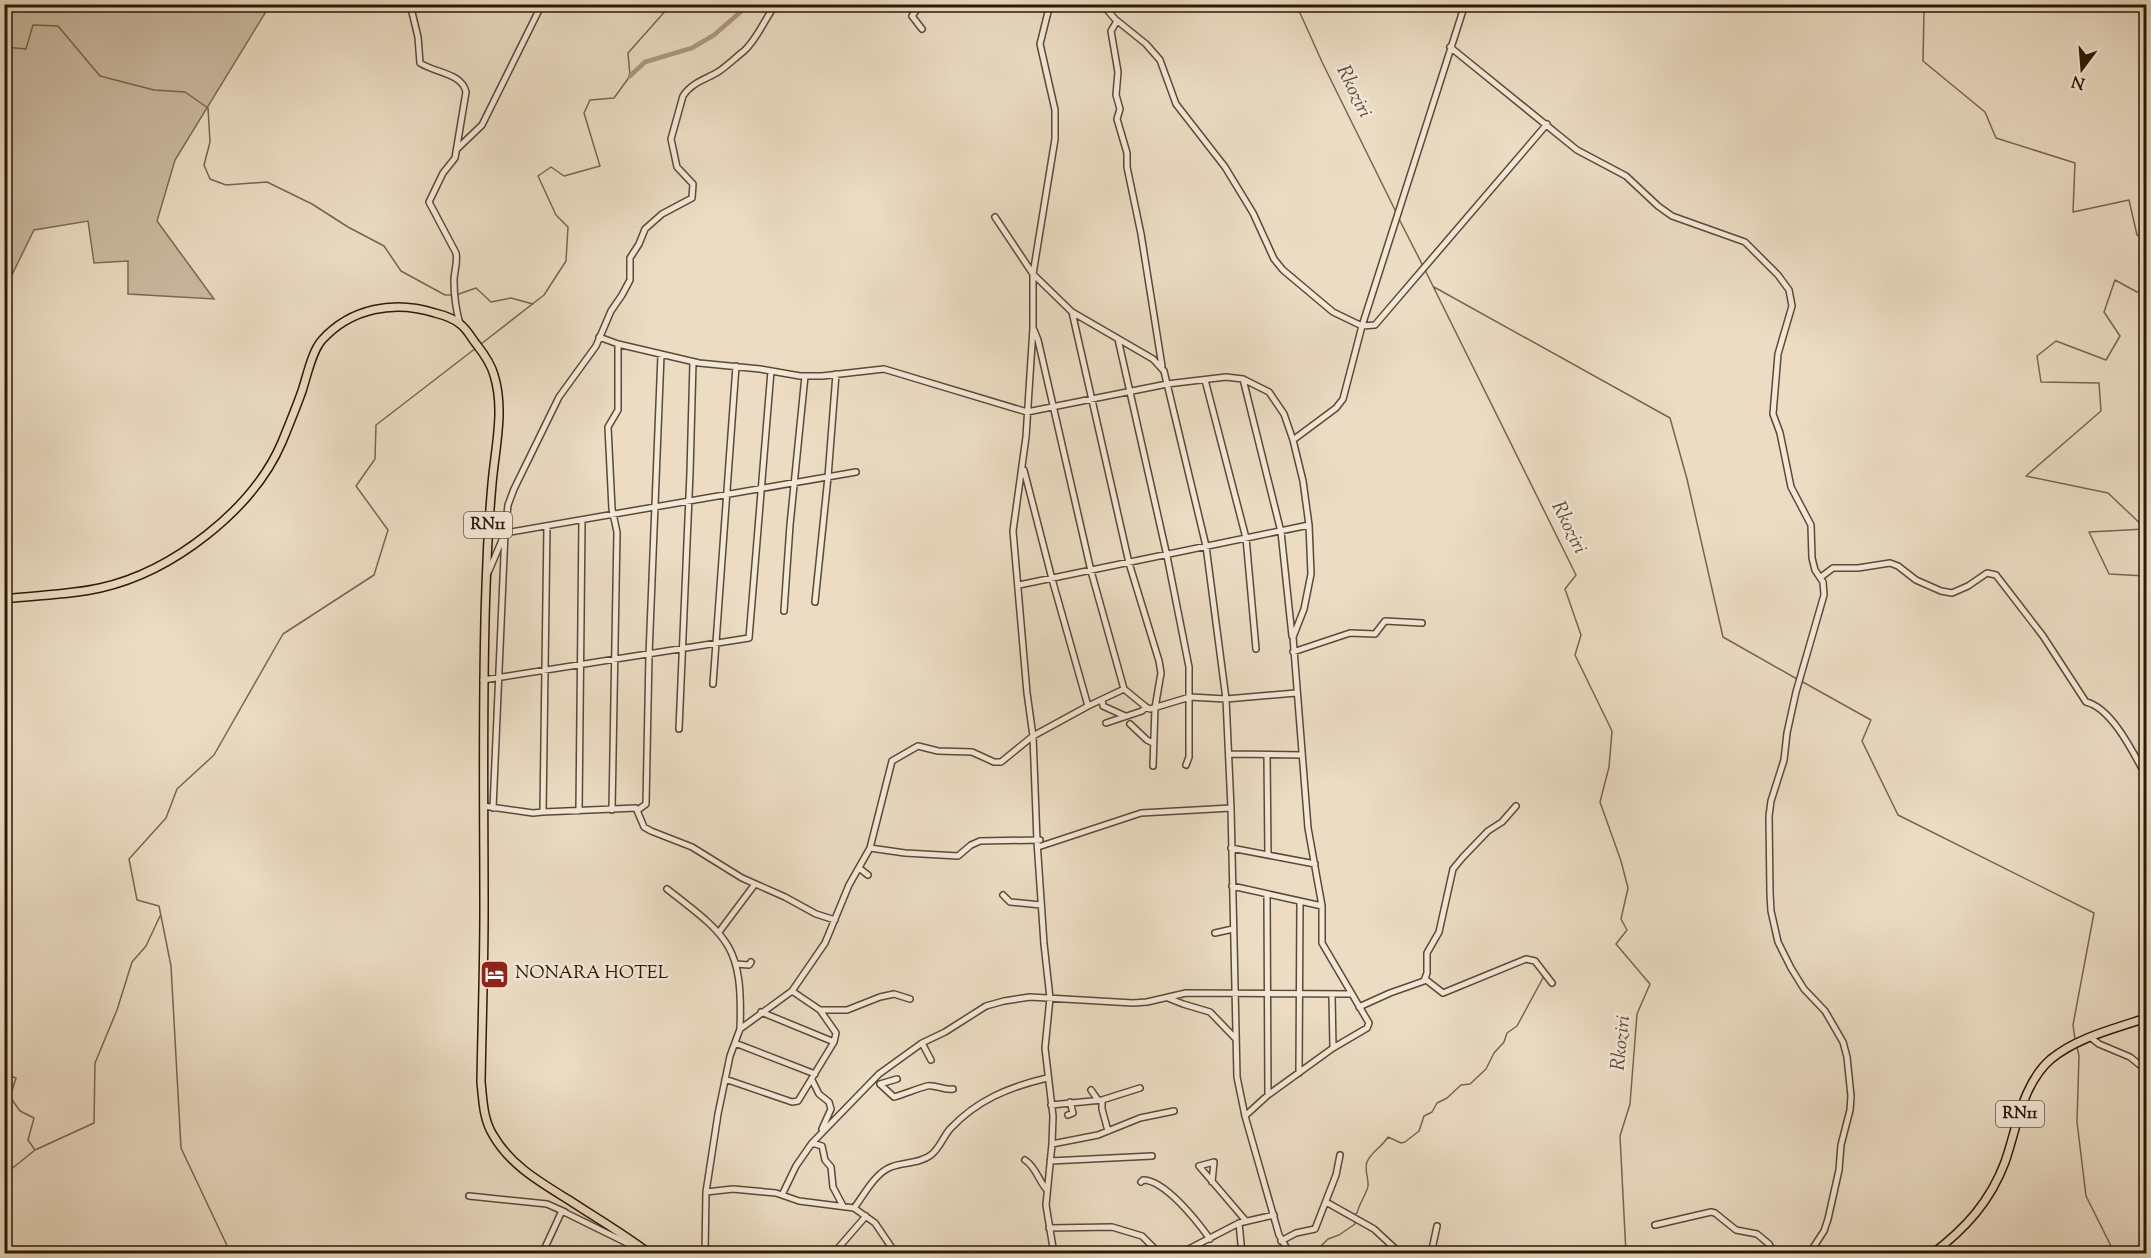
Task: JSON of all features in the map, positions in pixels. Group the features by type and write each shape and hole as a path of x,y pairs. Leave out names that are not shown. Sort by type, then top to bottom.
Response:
{"main road":[{"name":"RN11","path":"4,599 100,588 160,564 218,527 252,489 281,445 316,347 346,320 371,309 398,306 419,308 443,315 460,324 487,358 494,371 500,415 488,521 483,680 484,912 481,1082 487,1122 493,1135 512,1161 650,1254"},
{"name":"RN11","path":"1932,1254 1977,1214 1987,1198 2005,1162 2035,1077 2052,1059 2072,1045 2146,1018"}],"street":[{"path":"410,4 418,37 420,63 431,70 459,79 465,86 466,92 454,158 443,173 429,202 458,260 454,281 460,324"},
{"path":"457,149 482,125 542,4"},
{"path":"493,808 508,505 559,397 596,346 610,311 630,280 630,258 645,230 662,214 692,198 693,184 677,167 671,139 683,96 687,90 719,71 746,49 776,4"},
{"path":"921,4 912,16 922,29"},
{"path":"1050,4 1040,44 1055,110 1055,139 1033,274 1033,328 1023,466 1013,526 1027,693 1033,736 1041,905 1050,999 1045,1048 1053,1116 1046,1205 1054,1254"},
{"path":"1102,4 1117,21 1146,44 1160,60 1176,104 1225,167 1253,213 1274,260 1334,312 1362,326 1375,326 1547,124"},
{"path":"1293,440 1340,404 1362,326 1465,4"},
{"path":"1117,21 1111,31 1118,72 1117,119 1127,153 1127,167 1149,276 1162,367 1206,546 1226,699 1231,808 1237,1077 1245,1116 1281,1241 1289,1253"},
{"path":"1450,47 1581,153 1626,176 1672,216 1745,242 1778,275 1789,290 1792,306 1778,354 1773,414 1780,433 1791,487 1811,525 1812,558 1815,570 1823,582 1824,595 1796,692 1784,760 1771,801 1769,816 1771,911 1778,942 1791,968 1809,994 1825,1011 1843,1042 1851,1096 1841,1146 1839,1170 1828,1219 1824,1231 1809,1254"},
{"path":"995,217 1033,274 1072,312 1153,359 1162,367"},
{"path":"1072,312 1129,563 1159,662 1161,674 1155,708 1153,766"},
{"path":"1033,328 1054,407 1091,571 1124,689 1146,707 1155,708 1190,697 1226,699 1296,693"},
{"path":"599,337 618,344 693,362 805,376 884,369 1027,412 1167,384 1226,377 1243,379 1269,392 1284,414 1303,481 1309,525 1311,574 1304,609 1293,637"},
{"path":"1118,339 1167,556 1189,667 1189,756 1186,765"},
{"path":"612,810 617,532 612,509 608,426 618,410 618,344"},
{"path":"483,806 543,812 638,810 646,804 649,655 661,355"},
{"path":"679,729 693,362"},
{"path":"713,684 736,366"},
{"path":"483,680 615,661 749,638 771,371"},
{"path":"815,602 836,374"},
{"path":"784,611 805,376"},
{"path":"1243,379 1281,532 1293,637 1308,828 1322,906 1322,947 1369,1023 1369,1026 1333,1048 1268,1095 1245,1116"},
{"path":"1205,380 1246,538 1256,649"},
{"path":"1023,466 1052,579 1086,685 1089,706"},
{"path":"505,533 856,471"},
{"path":"579,811 582,520"},
{"path":"1018,585 1309,525"},
{"path":"543,812 548,526"},
{"path":"486,578 505,533"},
{"path":"1821,577 1833,568 1858,568 1890,563 1898,566 1916,580 1941,591 1952,593 1968,586 1987,573 1996,575 2043,636 2086,702 2097,705 2132,748 2146,776"},
{"path":"1293,652 1350,633 1375,634 1385,621 1422,623"},
{"path":"740,1029 792,991 825,943 846,892 870,848 892,761 918,746 939,751 972,752 998,763 1005,760 1033,736 1124,689"},
{"path":"1102,700 1103,706 1126,716"},
{"path":"1106,723 1142,711 1146,707"},
{"path":"1130,724 1153,743"},
{"path":"1229,754 1302,755"},
{"path":"1267,754 1268,855"},
{"path":"1359,1007 1390,993 1422,983 1425,979 1427,953 1438,932 1454,869 1462,857 1488,831 1502,822 1516,806"},
{"path":"870,848 905,853 958,856 980,841 1038,842 1141,813 1231,808"},
{"path":"638,810 644,827 692,847 735,874 816,914 835,920"},
{"path":"1231,848 1315,864"},
{"path":"859,868 868,875"},
{"path":"719,932 755,884"},
{"path":"1232,886 1300,903 1322,906"},
{"path":"667,889 719,932 728,944 736,964 741,989 740,1029 730,1056 725,1079 706,1192 705,1254"},
{"path":"1003,895 1010,902 1041,905"},
{"path":"1267,895 1268,1095"},
{"path":"1299,1073 1300,903"},
{"path":"1215,933 1233,929"},
{"path":"1425,979 1443,993 1526,959 1535,961 1552,983"},
{"path":"736,964 749,965 751,962"},
{"path":"725,1079 795,1102 798,1101 816,1074 836,1034 820,1010 792,991"},
{"path":"782,1195 796,1166 812,1143 836,1115 879,1074 922,1043 945,1032 986,1006 1030,997 1132,1003 1186,993 1351,994"},
{"path":"820,1010 847,1010 894,994 910,999"},
{"path":"1332,995 1333,1048"},
{"path":"1168,998 1210,1012 1236,1039"},
{"path":"761,1012 834,1042"},
{"path":"2090,1037 2099,1044 2128,1056 2146,1070"},
{"path":"735,1042 816,1074"},
{"path":"922,1043 931,1060"},
{"path":"854,1208 879,1175 891,1167 910,1164 930,1156 965,1114 989,1097 1018,1085 1047,1078"},
{"path":"881,1085 897,1079"},
{"path":"812,1080 819,1094 829,1102 831,1109 822,1128 813,1136 812,1143"},
{"path":"873,1081 894,1097 927,1086 952,1089"},
{"path":"1016,1094 1018,1085"},
{"path":"1051,1105 1100,1100 1140,1088"},
{"path":"1091,1090 1100,1100 1108,1131"},
{"path":"1110,1098 1111,1105"},
{"path":"1068,1115 1073,1113 1070,1102"},
{"path":"1052,1144 1108,1131 1140,1118 1174,1111"},
{"path":"812,1143 822,1146 825,1160 831,1167 833,1187 843,1206"},
{"path":"1281,1241 1296,1233 1315,1229 1338,1170 1340,1155"},
{"path":"1050,1161 1152,1156"},
{"path":"1025,1160 1032,1165 1047,1190"},
{"path":"1141,1182 1152,1180 1172,1196 1210,1239"},
{"path":"1212,1182 1246,1221"},
{"path":"706,1192 733,1189 854,1208 875,1223 896,1254"},
{"path":"469,1196 547,1204 629,1244 639,1245"},
{"path":"1326,1202 1374,1229 1401,1254"},
{"path":"542,1254 561,1213 565,1212"},
{"path":"1655,1225 1711,1212 1736,1230 1756,1234 1769,1244 1775,1254"},
{"path":"1179,1254 1239,1223 1274,1215"},
{"path":"833,1254 866,1216"},
{"path":"1239,1223 1242,1254"},
{"path":"1431,1254 1437,1226"},
{"path":"1049,1228 1112,1227 1142,1236 1160,1254"}],"shaded area":[{"path":"5,4 270,5 175,160 157,221 214,299 128,294 128,261 94,263 88,221 34,230 5,289"}],"waterway":[{"path":"481,344 544,295 566,261 568,227 556,215 538,176 551,167 564,176 600,166 584,113 590,100 614,98 630,76 628,53 674,4"},
{"name":"Rkoziri","path":"1296,4 1396,212"},
{"path":"1920,4 1924,11 1923,61 1985,112 1996,138 2075,163 2073,212 2129,200 2137,235 2146,241"},
{"path":"630,76 645,62 692,48 714,35 745,8"},
{"path":"4,38 6,47 26,49 33,25 58,26 100,76 154,90 185,92 208,108 210,142 204,165 210,179 226,185 267,182 312,204 384,246 401,271 445,295 451,295"},
{"name":"Rkoziri","path":"1398,217 1423,266"},
{"name":"Rkoziri","path":"1425,270 1576,575 1565,589 1581,635 1575,655 1612,731 1609,767 1600,802 1628,888 1621,919 1627,930 1616,944 1650,984 1637,1014 1630,1104 1620,1136 1626,1254"},
{"path":"2146,290 2137,292 2115,280 2104,312 2120,336 2106,360 2056,341 2037,356 2041,382 2099,383 2101,411 2026,476 2108,493 2146,529"},
{"path":"1434,287 1670,418 1687,479 1723,637 1797,679"},
{"path":"456,295 476,288 491,302 511,298 533,304"},
{"path":"231,1254 181,1148 171,966 159,906 137,900 129,859 166,818 177,789 214,755 283,634 374,575 388,530 356,486 375,459 376,425 476,348"},
{"path":"2145,529 2089,532 2109,574 2146,576"},
{"path":"1801,681 1871,720 1862,741 1898,815 2094,913 2073,1025 2075,1039"},
{"path":"4,1175 35,1150 94,1123 95,1063 117,1010 132,962 146,946 160,916"},
{"path":"1354,1215 1367,1189 1366,1165 1371,1155 1388,1137 1401,1143 1405,1142 1419,1131 1424,1116 1432,1112 1437,1103 1447,1098 1461,1085 1470,1084 1486,1069 1494,1053 1504,1042 1507,1033 1517,1026 1544,976"},
{"path":"2077,1047 2079,1056 2077,1122 2086,1196 2115,1254"},
{"path":"4,1074 16,1078 10,1097 20,1111 34,1118 28,1140 35,1150"},
{"path":"1313,1254 1328,1239 1339,1235 1355,1222"}],"place":[{"name":"NONARA HOTEL","path":"494,974"}]}
